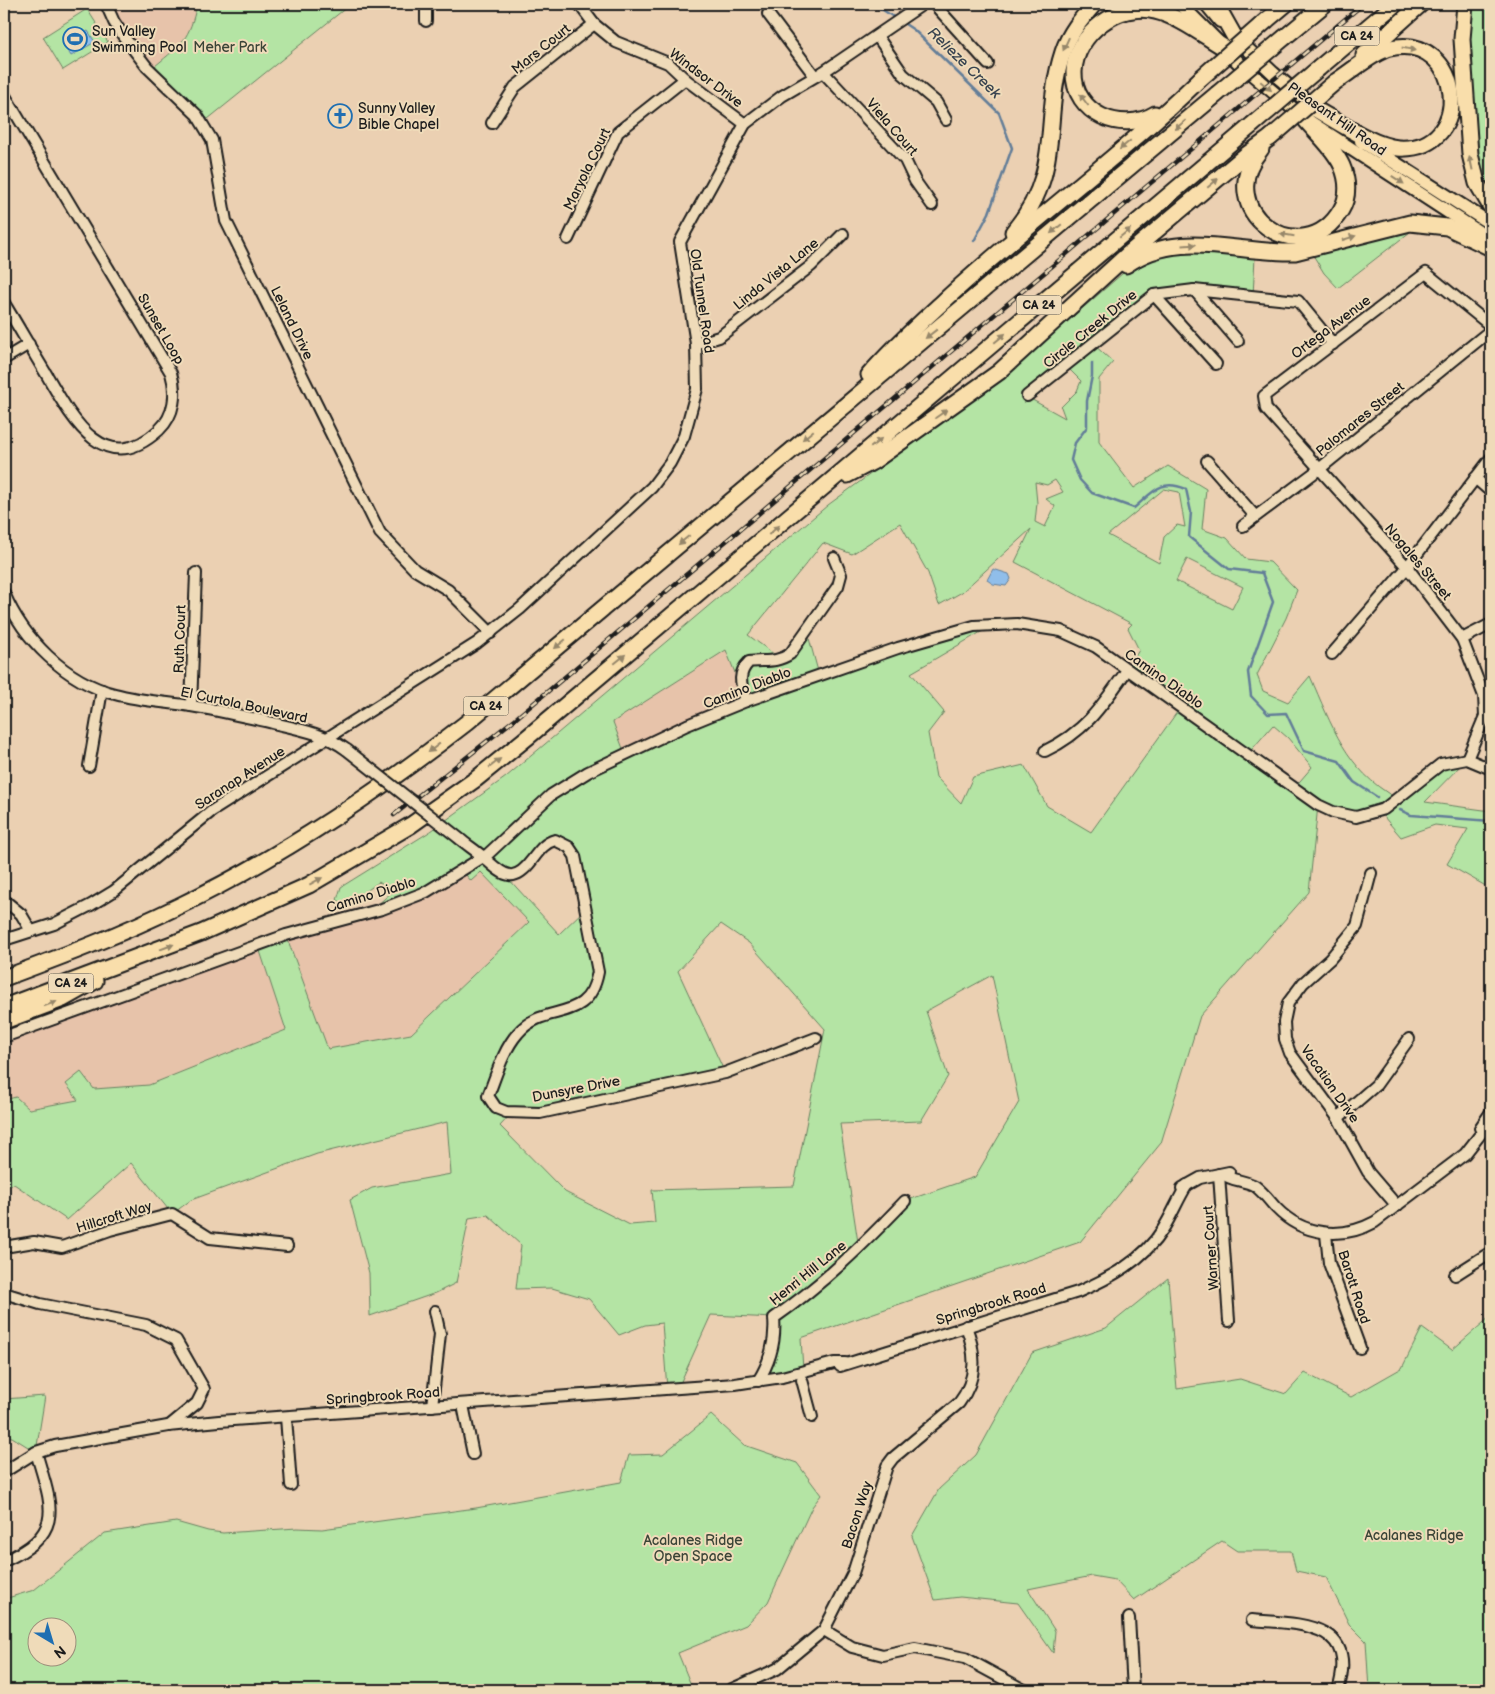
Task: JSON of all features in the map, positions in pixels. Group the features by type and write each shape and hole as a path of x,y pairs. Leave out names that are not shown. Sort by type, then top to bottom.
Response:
{"highway":[{"path":"976,271 1020,223 1039,191 1049,154 1056,83 1063,50 1071,34 1094,4"},
{"path":"1216,4 1234,36"},
{"path":"1267,20 1280,4"},
{"path":"846,404 886,354 976,271 1162,115 1201,78 1286,4"},
{"name":"CA 24","path":"4,969 86,946 180,906 262,862 328,823 411,765 484,708 1325,4"},
{"name":"CA 24","path":"4,1007 232,921 294,892 354,860 469,784 826,485 1394,4"},
{"path":"826,485 874,461 971,393 1012,361 1127,255 1246,155 1270,138 1421,4"},
{"path":"1465,4 1462,39 1470,154 1477,183 1491,207"},
{"path":"1201,78 1148,118 1125,123 1104,118 1086,104 1075,84 1074,73 1079,51 1094,29 1105,20 1130,9 1142,8 1167,15 1223,47"},
{"path":"1310,113 1395,148 1422,145 1434,138 1444,128 1450,115 1452,95 1448,76 1433,58 1412,49 1389,48 1335,82"},
{"path":"1270,138 1249,167 1246,194 1249,206 1265,227 1275,233 1302,237 1316,234 1337,217 1344,205 1347,191 1342,166 1310,113"},
{"path":"1084,295 1143,256 1172,246 1186,244 1219,244 1263,251 1295,252 1319,247 1397,224 1421,222 1453,229 1491,248"},
{"path":"4,978 86,946"},
{"path":"4,1021 63,999 121,964"},
{"path":"4,1011 21,1001"}],"main road":[{"name":"Pleasant Hill Road","path":"1180,4 1223,47 1310,113 1491,240"},
{"name":"Pleasant Hill Road","path":"1206,4 1234,36 1273,73 1310,113 1362,142 1491,224"}],"street":[{"name":"Leland Drive","path":"106,4 114,22 147,67 197,115 212,140 226,221 380,533 415,570 448,590 491,633"},
{"path":"426,4 426,21"},
{"name":"Windsor Drive","path":"580,4 594,24 616,42 668,63 685,79 745,124"},
{"name":"Old Tunnel Road","path":"491,633 641,498 662,475 678,450 692,413 698,374 696,344 680,242 745,124 782,96 877,36 923,4"},
{"path":"934,4 988,64"},
{"name":"Viela Court","path":"768,14 819,73 906,160 915,181 932,205"},
{"name":"Mars Court","path":"492,123 515,87 594,24"},
{"path":"877,36 903,74 936,102 946,120"},
{"name":"Maryola Court","path":"568,239 618,132 685,79"},
{"name":"Sunset Loop","path":"4,94 171,373 174,385 171,412 164,425 141,444 130,447 101,444 89,438 70,416 4,303"},
{"name":"Linda Vista Lane","path":"696,344 719,337 812,266 843,234"},
{"name":"Ortega Avenue","path":"1266,409 1264,396 1426,273 1491,326"},
{"path":"1194,290 1238,341"},
{"name":"Circle Creek Drive","path":"1027,396 1154,296 1194,290 1298,301 1333,344"},
{"path":"1154,296 1216,364"},
{"name":"Palomares Street","path":"1243,526 1318,470 1491,330"},
{"path":"4,359 29,344"},
{"name":"Nogales Street","path":"1266,409 1318,470 1407,567 1462,639 1484,696 1485,716 1467,759"},
{"path":"1332,654 1407,567 1491,458"},
{"path":"1207,461 1255,516"},
{"path":"1475,478 1491,492"},
{"path":"746,701 740,676 743,668 749,662 773,662 790,654 838,586 841,575 834,558"},
{"name":"Ruth Court","path":"191,706 196,573"},
{"name":"El Curtola Boulevard","path":"4,593 32,640 68,672 102,690 117,695 191,706 329,738 348,750 483,857"},
{"name":"Camino Diablo","path":"4,1037 286,935 395,905 426,892 483,857 551,795 588,772 746,701 898,648 974,626 1017,624 1061,631 1096,647 1318,805 1333,812 1356,817 1384,808 1441,764 1467,759"},
{"path":"1462,639 1491,624"},
{"name":"Saranap Avenue","path":"4,940 73,915 114,891 212,811 491,633"},
{"path":"1045,751 1090,722 1127,670"},
{"path":"89,766 102,690"},
{"path":"1467,759 1491,769"},
{"name":"Dunsyre Drive","path":"483,857 494,868 505,875 513,876 524,871 546,842 555,840 569,846 575,856 598,972 595,989 586,1002 530,1022 517,1033 499,1066 488,1096 496,1108 506,1112 540,1112 725,1073 816,1038"},
{"name":"Vacation Drive","path":"1371,872 1357,926 1330,959 1303,983 1288,1003 1284,1022 1285,1039 1290,1053 1338,1118 1368,1172 1396,1206"},
{"path":"4,900 21,914 31,931"},
{"path":"1338,1118 1376,1085 1409,1039"},
{"path":"1221,1174 1240,1173 1252,1178 1271,1193 1287,1216 1302,1226 1326,1234 1360,1230 1375,1222 1465,1154 1483,1131 1491,1112"},
{"name":"Springbrook Road","path":"772,1379 802,1380 845,1363 1078,1292 1107,1279 1148,1248 1164,1228 1175,1204 1187,1185 1200,1178 1221,1174"},
{"name":"Warner Court","path":"1221,1174 1229,1321"},
{"name":"Henri Hill Lane","path":"758,1381 767,1368 775,1331 774,1318 831,1276 905,1201"},
{"name":"Hillcroft Way","path":"4,1247 34,1242 62,1247 118,1227 172,1214 210,1238 287,1246"},
{"name":"Barott Road","path":"1326,1234 1329,1263 1360,1348"},
{"path":"1455,1275 1491,1252"},
{"path":"4,1293 40,1304 146,1325 176,1340 204,1389 197,1403 168,1426"},
{"path":"432,1406 440,1334 435,1311"},
{"name":"Bacon Way","path":"730,1690 763,1677 777,1669 824,1630 853,1573 888,1466 893,1458 966,1394 974,1367 973,1346 966,1326"},
{"name":"Springbrook Road","path":"4,1472 36,1452 85,1439 168,1426 464,1405 758,1381 834,1363 845,1363"},
{"path":"802,1380 812,1417"},
{"path":"464,1405 473,1454"},
{"path":"286,1417 291,1485"},
{"path":"4,1561 24,1552 44,1534 51,1505 36,1452"},
{"path":"1129,1618 1133,1690"},
{"path":"1252,1620 1307,1625 1329,1634 1341,1653 1344,1672 1338,1690"},
{"path":"824,1630 852,1646 883,1655 915,1648 965,1658 1024,1690"}],"shaded area":[{"path":"114,4 197,4 191,29 184,42 155,66 123,32"},
{"path":"726,650 746,701 625,754 613,722"},
{"path":"462,869 481,872 529,922 411,1034 328,1049 286,935 382,909"},
{"path":"258,945 286,1030 149,1085 94,1089 78,1100 29,1109 16,1097 4,1100 4,1037"}],"green space":[{"name":"Meher Park","path":"197,4 345,4 347,7 208,119 155,66 178,46 188,33"},
{"path":"1472,4 1491,4 1491,198 1478,163 1468,38"},
{"name":"Sun Valley Swimming Pool","path":"87,9 108,42 63,70 43,37"},
{"path":"1410,232 1338,288 1324,273 1313,255"},
{"path":"1188,249 1255,257 1253,296 1194,290 1154,295 1093,344 1113,362 1099,379 1099,442 1134,488 1168,466 1206,489 1202,529 1227,538 1246,559 1270,562 1297,590 1286,618 1257,675 1263,691 1288,702 1310,676 1342,745 1365,774 1379,787 1396,798 1441,764 1467,759 1425,802 1491,811 1491,889 1447,864 1468,829 1435,825 1401,837 1378,810 1356,817 1318,805 1309,892 1200,1016 1161,1143 1080,1242 801,1338 803,1370 764,1373 774,1318 711,1315 678,1388 667,1389 662,1323 645,1325 619,1335 589,1299 552,1288 516,1289 521,1245 488,1215 469,1218 456,1283 436,1293 370,1316 369,1273 350,1200 372,1188 451,1174 447,1122 317,1154 191,1200 172,1214 131,1163 67,1220 14,1184 4,1187 4,1100 16,1097 29,1109 78,1100 66,1084 81,1072 94,1089 149,1085 286,1030 258,945 286,935 328,1049 411,1034 529,922 481,872 471,881 462,870 453,876 368,913 392,892 379,882 347,905 337,900 341,887 431,831 506,777 828,505 1006,375 1123,273 1147,259","holes":["1066,366 1081,381 1077,391 1061,407 1065,418 1027,397","1055,480 1063,492 1046,499 1055,506 1045,527 1035,522 1037,503 1035,482 1047,485","1164,489 1179,492 1185,527 1177,525 1164,537 1159,563 1108,535","900,523 928,573 939,605 962,592 1031,529 1015,562 1132,624 1128,628 1139,650 1127,670 1180,708 1091,832 1047,806 1024,765 973,777 961,803 936,777 928,733 944,712 911,673 993,625 819,675 807,631 790,654 778,657 748,635 823,543 852,554","1187,559 1243,587 1232,609 1176,581","726,650 746,701 625,754 613,722","1273,725 1288,738 1312,767 1294,788 1247,755","555,840 575,856 585,909 559,934 506,876 524,871","721,924 749,943 825,1029 794,1186 652,1190 655,1223 630,1225 565,1192 500,1126 513,1112 540,1113 725,1073 678,971","992,975 1019,1102 975,1177 905,1201 859,1249 840,1124 921,1121 948,1076 926,1011"]},
{"name":"Acalanes Ridge","path":"1168,1278 1177,1389 1240,1379 1286,1394 1305,1373 1351,1397 1402,1368 1422,1328 1452,1350 1491,1316 1491,1690 1369,1690 1366,1641 1349,1624 1326,1577 1296,1571 1291,1551 1237,1551 1222,1541 1134,1600 1115,1580 1092,1576 1028,1589 1055,1631 1053,1653 1018,1603 960,1597 935,1600 912,1536 939,1489 976,1455 1032,1353 1106,1328"},
{"path":"45,1396 36,1452 12,1437 4,1436 4,1399"},
{"name":"Acalanes Ridge Open Space","path":"711,1415 744,1445 797,1463 821,1495 812,1507 768,1602 746,1625 678,1653 693,1690 4,1690 4,1599 34,1590 105,1533 176,1522 223,1533 297,1528 322,1529 476,1508 621,1482 629,1455 663,1454"}],"water":[{"path":"88,31 95,42 71,56 64,44"},
{"path":"993,569 1009,574 1011,579 1006,586 993,584 987,580"}],"waterway":[{"name":"Relieze Creek","path":"874,4 895,18"},
{"name":"Relieze Creek","path":"902,22 914,30 999,113 1012,148 989,213 974,241"},
{"path":"1092,363 1092,376 1087,401 1087,427 1075,443 1071,460 1080,480 1092,493 1134,508 1158,488 1170,485 1186,489 1191,512 1189,537 1229,569 1262,573 1273,602 1248,672 1251,696 1268,714 1286,713 1304,751 1339,761 1354,782 1377,797"},
{"path":"1400,810 1411,815 1491,821"}],"railway":[{"path":"394,815 515,719 1363,4"}],"place":[{"name":"Sun Valley Swimming Pool","path":"75,39"},
{"name":"Sunny Valley Bible Chapel","path":"340,116"}]}
